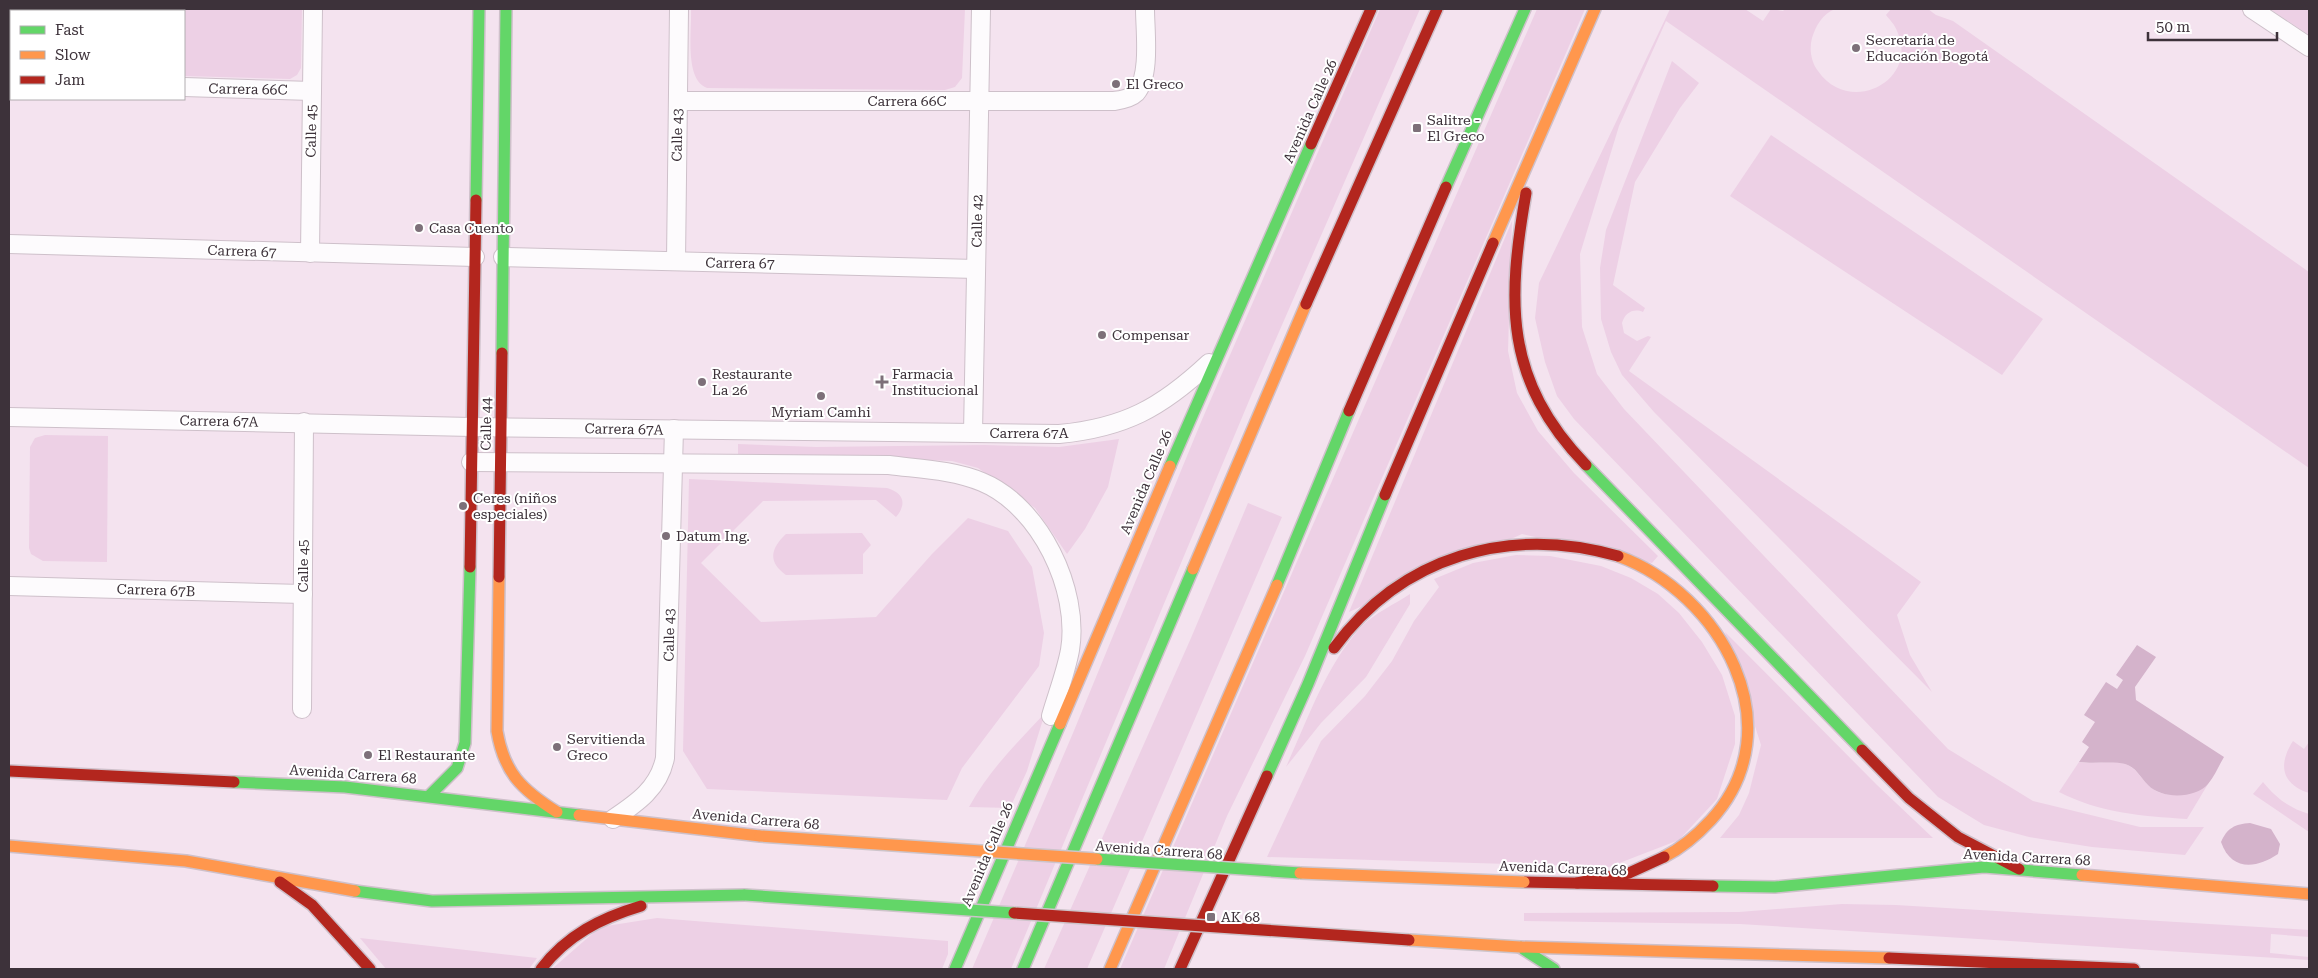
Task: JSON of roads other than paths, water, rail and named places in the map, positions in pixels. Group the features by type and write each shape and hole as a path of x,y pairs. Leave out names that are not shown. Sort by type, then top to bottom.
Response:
{"main road":[{"name":"Calle 44","path":"429,796 459,767 464,756 467,731 479,9"},
{"name":"Calle 44","path":"506,9 497,731 499,748 516,782 533,797 558,813"},
{"name":"Avenida Calle 26","path":"955,969 1217,356 1371,9"},
{"path":"1022,969 1268,391 1437,9"},
{"path":"1110,969 1259,626 1382,330 1525,9"},
{"path":"1181,968 1308,684 1417,416 1595,9"},
{"path":"1535,146 1518,237 1514,295 1520,351 1530,384 1543,412 1564,442 1584,465 1909,798 1958,837 2019,869"},
{"path":"1308,684 1347,628 1365,608 1406,580 1458,557 1494,546 1528,542 1565,543 1602,552 1635,563 1664,578 1691,601 1709,623 1734,664 1748,711 1750,740 1746,759 1739,780 1725,804 1706,826 1689,840 1655,862 1636,871 1613,878 1577,883"},
{"name":"Avenida Carrera 68","path":"9,771 345,787 760,836 1271,872 1524,882 1775,886 1815,884 1932,870 1984,867 2309,894"},
{"path":"9,846 186,861 397,898 432,901 745,895 1520,947 1832,955 2134,969"},
{"path":"270,876 312,904 370,969"},
{"path":"541,969 569,939 595,922 615,913 686,896"},
{"path":"1520,947 1554,969"},
{"path":"2023,969 2038,964"}],"street":[{"name":"Calle 45","path":"310,253 313,9"},
{"name":"Calle 43","path":"676,261 679,9"},
{"name":"Calle 42","path":"973,433 981,9"},
{"name":"Carrera 66C","path":"678,101 1114,102 1136,93 1142,81 1145,69 1145,9"},
{"path":"2252,9 2309,47"},
{"name":"Carrera 66C","path":"185,87 312,91"},
{"name":"Carrera 67","path":"9,244 475,257"},
{"path":"9,244 9,261"},
{"name":"Carrera 67","path":"503,257 976,269"},
{"name":"Carrera 67A","path":"9,417 472,427 1059,434 1091,431 1132,419 1184,386 1217,356"},
{"name":"Calle 45","path":"302,709 304,422"},
{"name":"Calle 43","path":"613,819 644,797 655,785 666,758 674,430"},
{"path":"471,462 889,466 947,471 983,482 1004,494 1024,511 1044,538 1062,576 1071,623 1070,650 1029,794"},
{"name":"Carrera 67B","path":"9,586 302,594"}],"place":[{"name":"Secretaría de Educación Bogotá","path":"1856,48"},
{"name":"El Greco","path":"1116,84"},
{"name":"Salitre - El Greco","path":"1417,128"},
{"name":"Casa Cuento","path":"419,228"},
{"name":"Compensar","path":"1102,335"},
{"name":"Restaurante La 26","path":"702,382"},
{"name":"Farmacia Institucional","path":"882,382"},
{"name":"Myriam Camhi","path":"821,396"},
{"name":"Ceres (niños especiales)","path":"463,506"},
{"name":"Datum Ing.","path":"666,536"},
{"name":"Servitienda Greco","path":"557,747"},
{"name":"El Restaurante","path":"368,755"},
{"name":"AK 68","path":"1211,917"}]}
